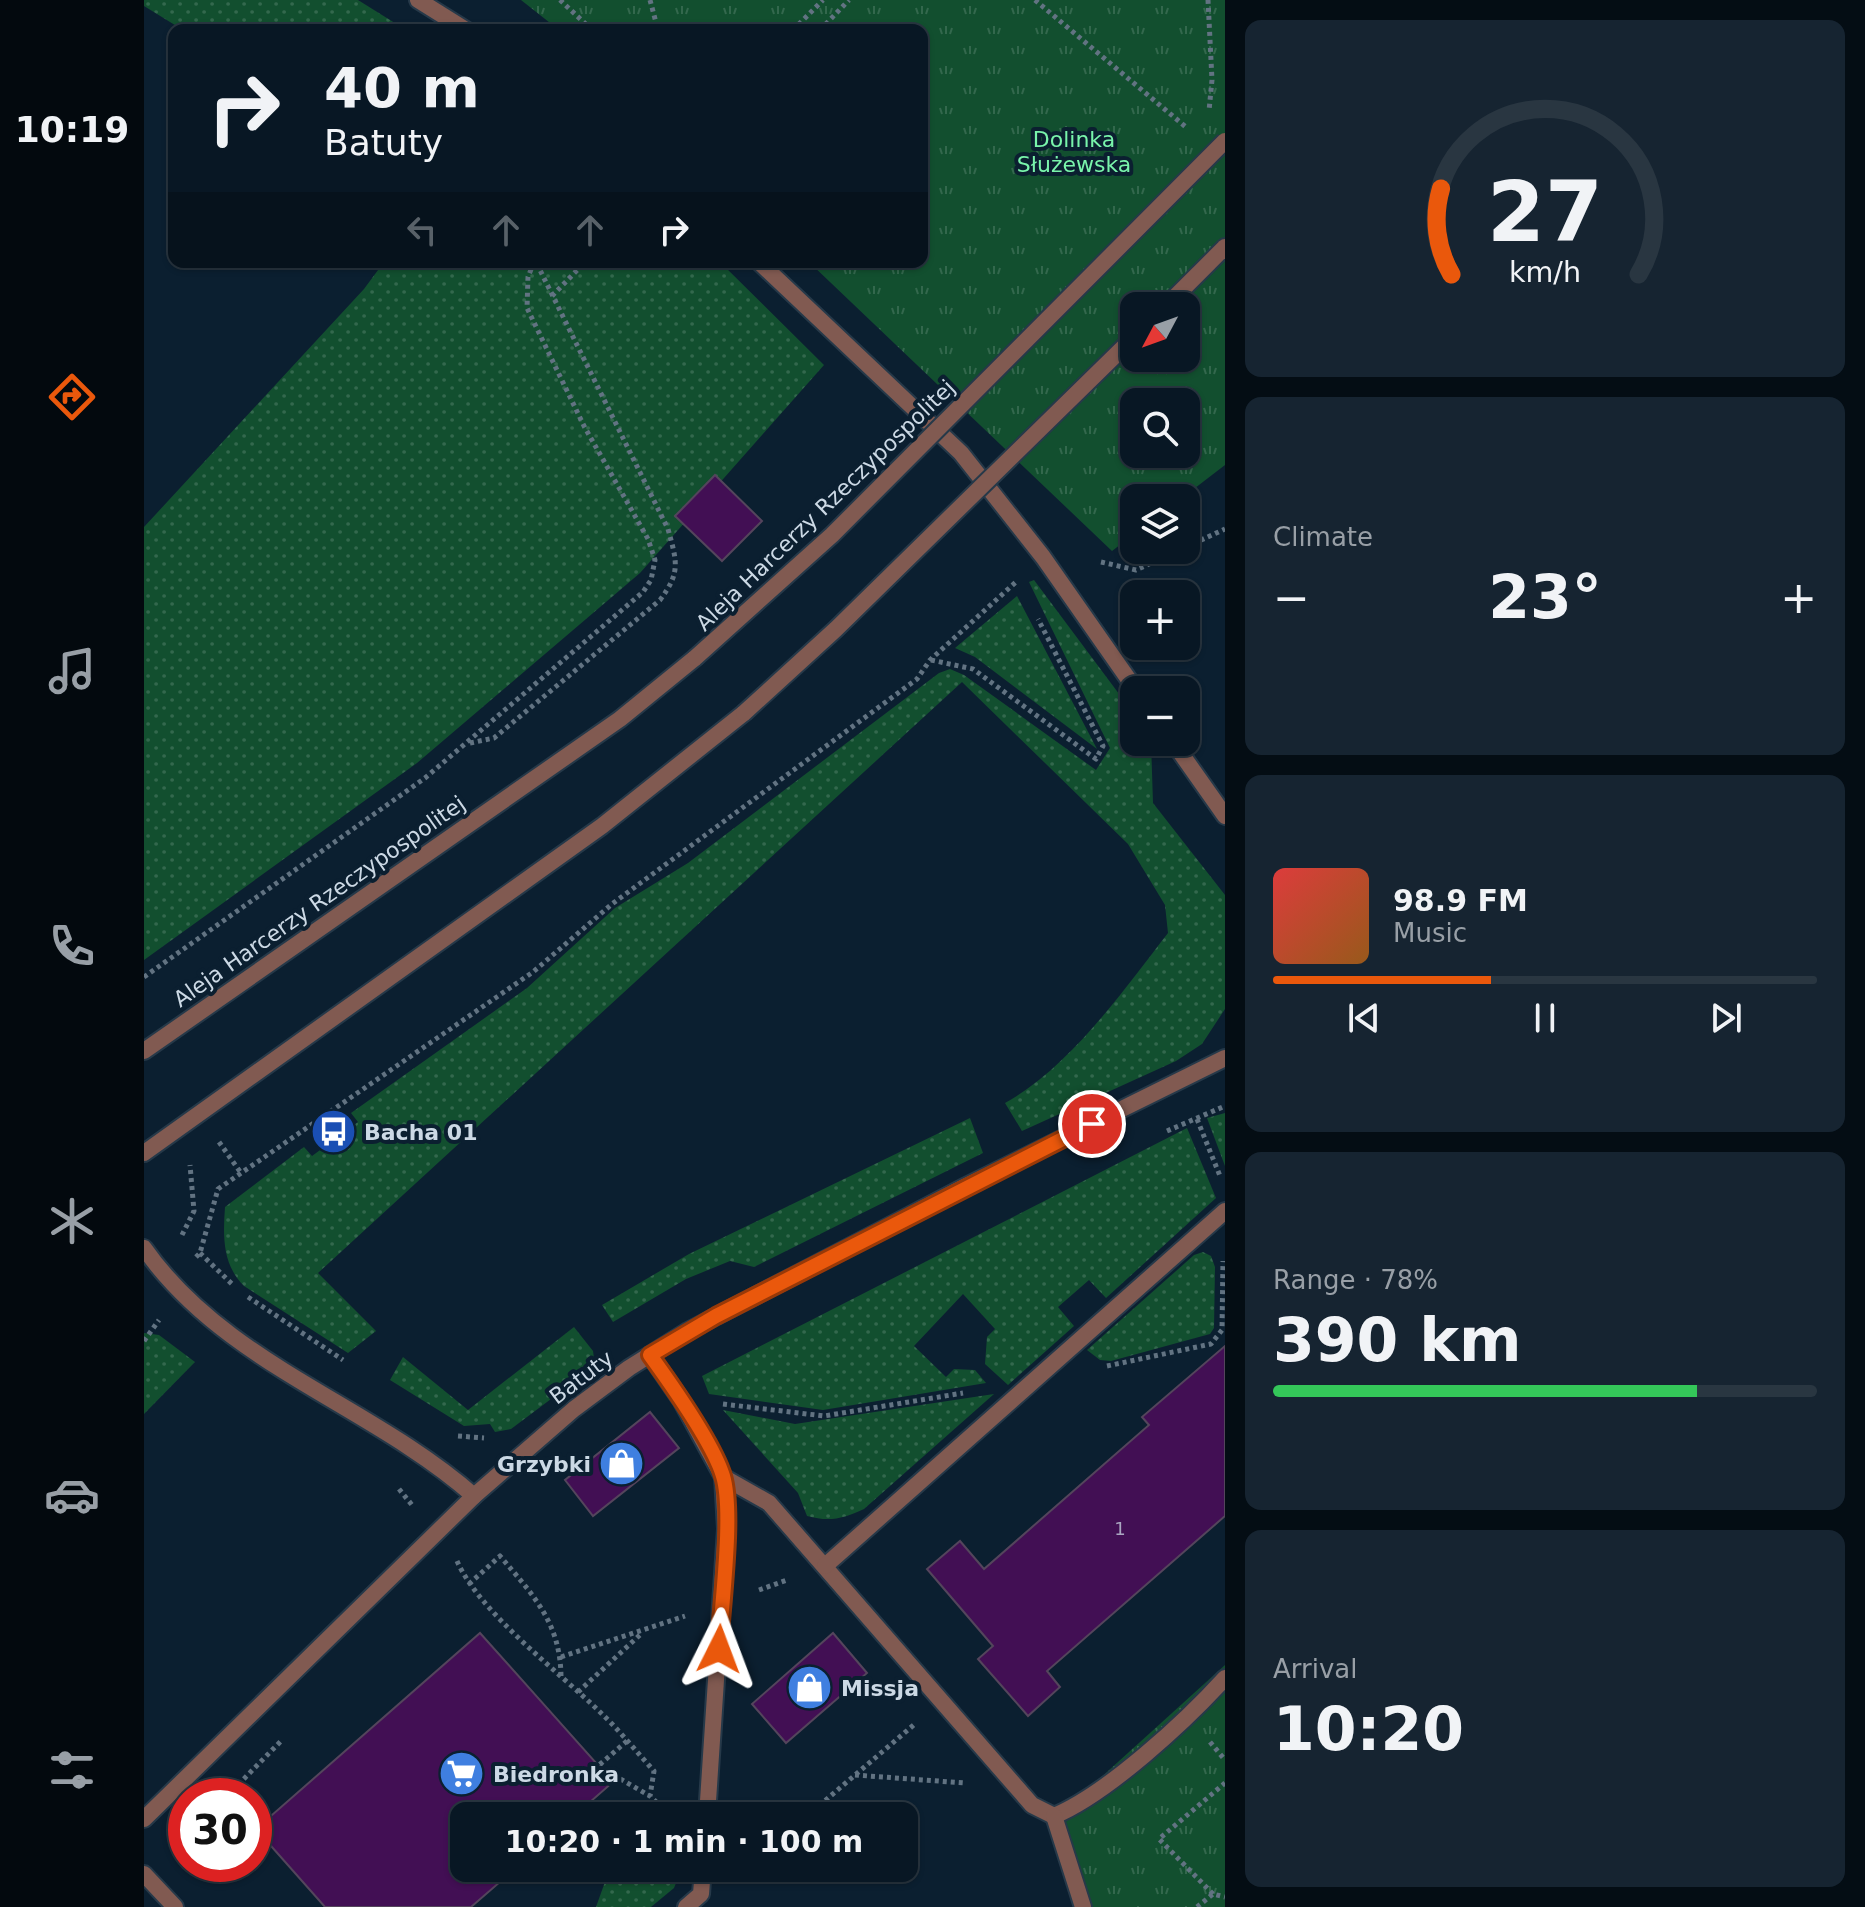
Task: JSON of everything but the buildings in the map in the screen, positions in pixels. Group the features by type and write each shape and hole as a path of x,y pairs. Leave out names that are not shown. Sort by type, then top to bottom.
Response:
{"street":[{"path":"418,0 456,24"},
{"name":"Aleja Harcerzy Rzeczypospolitej","path":"144,1051 620,719 695,658 832,535 1225,141"},
{"path":"1180,292 1225,247"},
{"path":"765,268 961,453 1043,557 1126,676"},
{"path":"144,1153 602,826 744,713 859,607 1120,351"},
{"path":"1183,756 1225,816"},
{"name":"Batuty","path":"144,1819 516,1457 574,1409 650,1355 688,1331 964,1187 1225,1058"},
{"path":"825,1566 1225,1211"},
{"path":"144,1248 207,1315 244,1345 418,1455 474,1496"},
{"path":"650,1355 681,1400 723,1477 726,1529 708,1802"},
{"path":"723,1477 769,1503 1009,1782 1032,1805 1054,1816 1083,1907"},
{"path":"1054,1816 1080,1806 1104,1788 1225,1678"},
{"path":"144,1874 175,1907"},
{"path":"686,1907 701,1894 702,1882"}],"path":[{"path":"560,0 586,24"},
{"path":"650,0 656,24"},
{"path":"799,24 823,0"},
{"path":"826,24 849,0"},
{"path":"1035,0 1194,133"},
{"path":"1208,0 1212,80 1209,112"},
{"path":"144,977 469,744 484,726 643,592 651,580 655,560 648,539 584,426 527,308 528,277 532,268"},
{"path":"469,744 494,738 660,600 676,579 676,558 668,529 538,268"},
{"path":"552,296 579,268"},
{"path":"1200,541 1225,529"},
{"path":"1101,562 1136,570 1149,564"},
{"path":"192,1260 200,1253 218,1189 533,972 612,904 917,679 930,660 1027,573"},
{"path":"930,660 973,669 1096,759 1103,746 1037,618"},
{"path":"1197,1119 1218,1172"},
{"path":"216,1138 241,1173"},
{"path":"176,1241 188,1228 194,1211 194,1180 186,1158"},
{"path":"1055,1364 1095,1369 1211,1344 1222,1330 1222,1248 1207,1224"},
{"path":"200,1253 242,1293 356,1368"},
{"path":"144,1341 159,1320"},
{"path":"1216,1338 1225,1338"},
{"path":"681,1400 824,1416 1031,1381"},
{"path":"444,1427 457,1436 498,1439 516,1457"},
{"path":"469,1584 500,1556 544,1608 561,1657 561,1678"},
{"path":"561,1657 644,1631 825,1566"},
{"path":"483,1598 654,1771 650,1796"},
{"path":"578,1692 644,1631"},
{"path":"823,1802 940,1703"},
{"path":"627,1741 598,1766 656,1802"},
{"path":"854,1774 989,1785 1009,1782"},
{"path":"1225,1783 1159,1839 1213,1894 1225,1897"},
{"path":"1197,1907 1213,1894"}],"green space":[{"path":"144,0 358,0 396,24 173,24 144,6"},
{"name":"Dolinka Służewska","path":"521,0 1225,0 1225,465 1200,484 1120,484 1120,545 1112,551 815,268 928,268 928,24 551,24"},
{"path":"380,268 726,268 824,365 640,573 417,763 144,960 144,527 364,289"},
{"path":"1034,580 1120,695 1120,756 1151,756 1153,803 1225,895 1225,1009 1202,1044 1176,1061 1022,1131 1005,1103 1052,1069 1114,1003 1168,933 1165,905 1128,844 962,682 318,1273 376,1331 348,1353 244,1286 228,1259 224,1239 225,1207 304,1147 312,1156 358,1122 351,1113 527,988 615,908 688,863 939,673 950,669 964,675 1096,770 1110,748 1029,582"},
{"path":"1017,596 1097,749 975,657 955,648"},
{"path":"1225,1113 1225,1166 1207,1118"},
{"path":"970,1118 983,1153 754,1267 730,1261 686,1279 613,1322 602,1305 689,1254"},
{"path":"1187,1128 1216,1198 1106,1298 1089,1280 1058,1307 1074,1326 1008,1385 985,1364 987,1337 995,1329 963,1294 914,1346 946,1377 954,1369 975,1370 986,1383 823,1410 709,1394 702,1376"},
{"path":"1203,1252 1211,1256 1215,1267 1214,1328 1210,1334 1111,1361 1100,1360 1087,1350 1194,1255"},
{"path":"574,1327 593,1351 595,1366 511,1429 495,1432 490,1424 464,1426 390,1380 403,1357 468,1410"},
{"path":"144,1333 159,1335 195,1362 144,1414"},
{"path":"994,1394 864,1509 829,1519 807,1516 798,1493 723,1410 795,1424"},
{"path":"1225,1665 1225,1907 1090,1907 1054,1820"},
{"path":"605,1882 676,1882 674,1888 651,1907 596,1907"}],"place":[{"name":"Bacha 01","path":"333,1132"},
{"name":"Grzybki","path":"622,1464"},
{"name":"Missja","path":"810,1688"},
{"name":"Biedronka","path":"462,1774"}],"route":[{"path":"719,1649 726,1529 723,1477 681,1400 650,1355 716,1316 1092,1124"}]}
